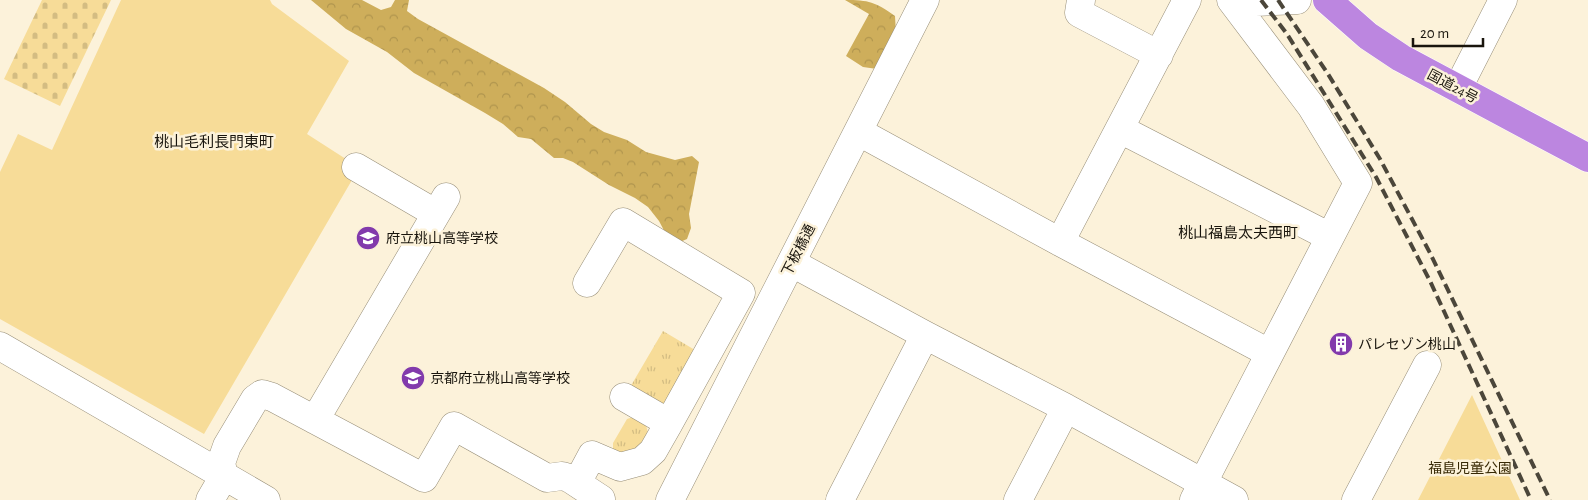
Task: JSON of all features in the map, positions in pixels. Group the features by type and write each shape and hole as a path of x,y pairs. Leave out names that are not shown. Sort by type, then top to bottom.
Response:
{"highway":[{"name":"国道24号","path":"1328,0 1368,36 1393,52 1588,158"}],"street":[{"name":"下板橋通","path":"670,500 925,0"},
{"path":"1081,0 1079,13 1159,55"},
{"path":"1060,242 1187,0"},
{"path":"1233,1 1297,0"},
{"path":"1458,88 1503,0"},
{"path":"1199,492 1358,183 1311,106 1233,1"},
{"path":"1120,129 1330,237"},
{"path":"859,132 1269,353"},
{"path":"315,420 440,205 356,167"},
{"path":"577,483 592,455 620,467 642,461 653,451 741,293 623,222 586,282"},
{"path":"792,263 1066,408 1199,492 1234,500"},
{"path":"840,500 925,335"},
{"path":"0,346 266,500"},
{"path":"1356,500 1383,470 1415,372"},
{"path":"210,500 224,476 221,463 227,446 258,396 262,394 272,397 424,478 454,426 547,478 562,476 577,483 600,500"},
{"path":"624,397 669,423"},
{"path":"1018,500 1066,408"},
{"path":"653,451 686,468"}],"green space":[{"path":"42,0 111,0 60,106 4,79"},
{"path":"121,0 270,0 272,4 349,61 307,134 349,161 352,180 204,434 0,319 0,172 18,134 52,150"},
{"path":"311,0 362,0 381,10 391,7 395,0 409,0 407,11 418,19 544,88 604,132 627,140 646,152 675,160 692,156 699,162 689,214 691,228 687,239 680,242 668,238 659,221 648,207 635,198 609,185 573,162 563,158 554,158 531,139 518,137 503,124 414,73 387,52 346,29"},
{"path":"845,0 872,3 895,16 896,34 877,69 863,67 846,56 869,14"},
{"path":"663,331 700,353 666,411 629,389"},
{"name":"福島児童公園","path":"1472,395 1520,500 1418,500"},
{"path":"636,416 645,421 648,433 637,454 625,457 613,449 613,443 627,419"}],"railway":[{"path":"1261,0 1287,34 1376,177 1430,281 1531,500"},
{"path":"1278,0 1328,74 1380,159 1430,253 1550,500"}],"place":[{"name":"府立桃山高等学校","path":"368,238"},
{"name":"パレセゾン桃山","path":"1341,344"},
{"name":"京都府立桃山高等学校","path":"413,378"}],"district":[{"name":"桃山毛利長門東町","path":"214,142"},
{"name":"桃山福島太夫西町","path":"1238,233"}]}
